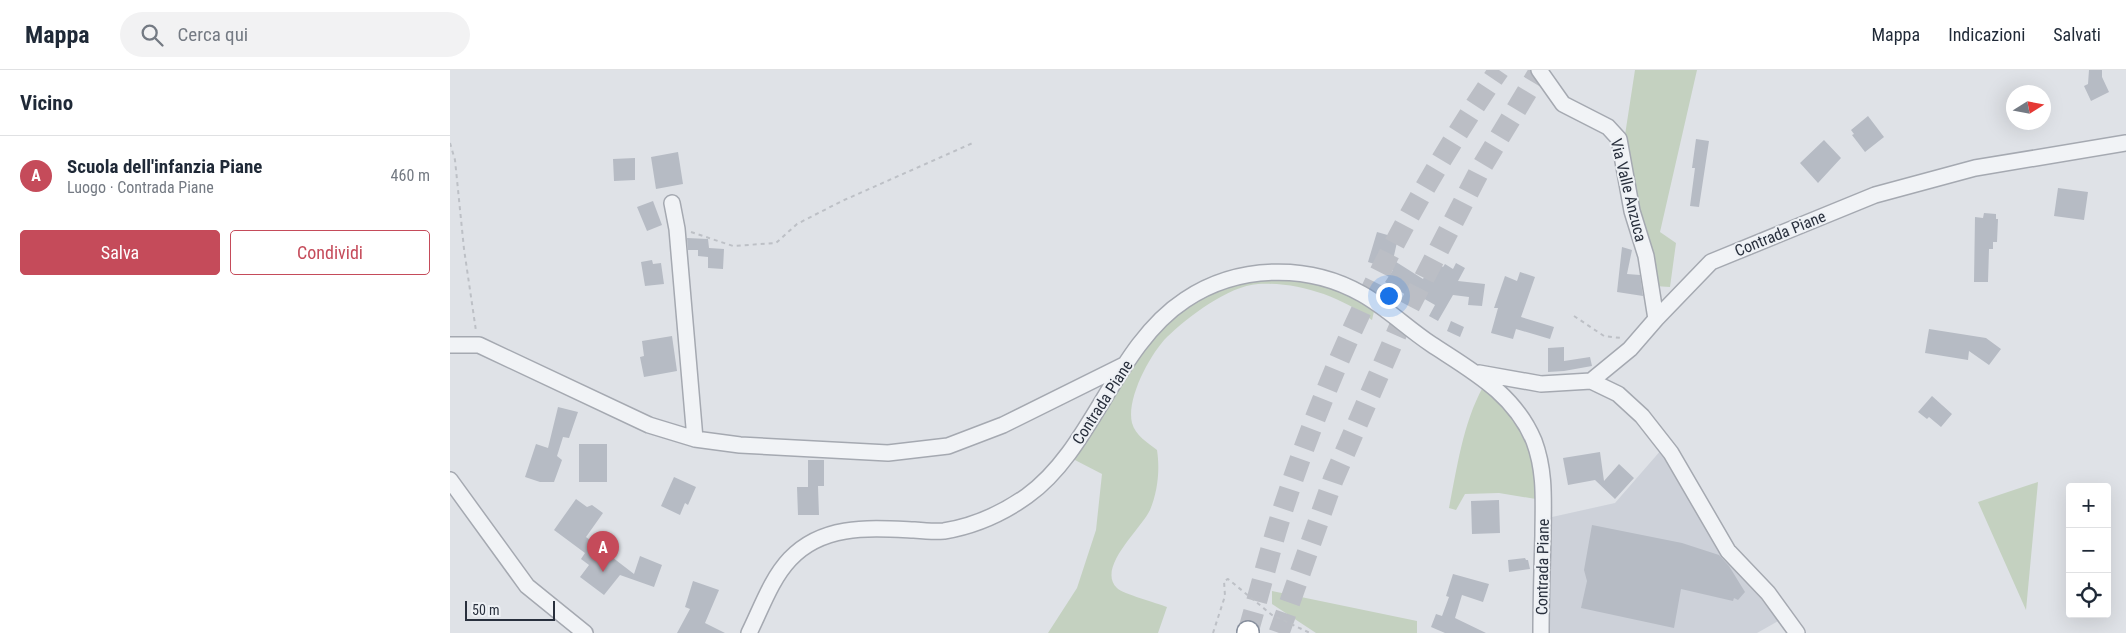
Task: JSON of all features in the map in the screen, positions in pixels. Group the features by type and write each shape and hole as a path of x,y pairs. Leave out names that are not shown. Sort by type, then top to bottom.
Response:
{"street":[{"name":"Via Valle Anzuca","path":"1539,70 1562,104 1608,127 1619,139 1632,211 1646,256 1656,318"},
{"name":"Contrada Piane","path":"1477,373 1541,384 1590,381 1634,344 1656,318 1710,262 1875,194 1975,168 2126,143"},
{"path":"672,203 677,229 695,439"},
{"name":"Contrada Piane","path":"749,633 777,577 788,562 801,549 818,539 856,528 941,532 982,521 1029,495 1070,450 1125,365 1149,332 1183,301 1218,283 1246,275 1274,272 1301,273 1324,278 1354,289 1431,344 1477,373 1502,393 1519,414 1529,431 1538,455 1544,487 1541,633"},
{"path":"450,345 479,345 649,425 695,439 740,445 888,453 948,446 1003,425 1125,365"},
{"path":"1590,381 1618,394 1642,416 1671,454 1728,551 1768,593 1797,633"},
{"path":"450,480 527,586 585,633"}],"path":[{"path":"677,229 703,234 733,246 776,243 797,224 842,201 975,142"},
{"path":"450,144 455,160 464,249 479,345"},
{"path":"1574,316 1604,336 1626,339 1634,344"},
{"path":"1213,633 1225,596 1224,581 1228,580 1272,615 1310,633"}],"shaded area":[{"path":"1662,449 1782,619 1757,633 1549,633 1552,517 1615,503"}],"green space":[{"path":"1635,70 1697,70 1660,232 1676,243 1670,287 1654,286 1644,245 1625,135"},
{"path":"1263,276 1334,282 1375,307 1372,320 1360,311 1318,292 1288,285 1258,284 1234,290 1222,296 1197,312 1167,337 1154,354 1141,377 1131,413 1132,423 1136,431 1157,450 1157,488 1150,510 1122,549 1112,570 1112,580 1117,588 1133,596 1167,607 1158,633 1048,633 1077,588 1096,530 1102,474 1073,459 1114,390 1145,344 1183,306 1211,289"},
{"path":"1483,387 1508,411 1524,436 1533,464 1536,499 1499,493 1465,494 1456,510 1449,508 1458,462 1470,415"},
{"path":"2038,482 2026,610 1978,502"},
{"path":"1272,591 1417,621 1417,633 1316,633 1272,604"}],"building":[{"path":"2089,70 2102,70 2102,77 2109,92 2091,101 2084,86 2088,84"},
{"path":"1868,116 1884,137 1865,152 1852,135 1854,134 1851,130"},
{"path":"1696,139 1709,141 1699,207 1690,206 1695,168 1692,168"},
{"path":"1824,140 1841,158 1818,183 1800,163"},
{"path":"678,152 683,184 656,189 651,157"},
{"path":"635,158 635,180 614,181 613,159"},
{"path":"2058,188 2088,192 2084,220 2054,216"},
{"path":"653,201 662,225 647,231 637,207"},
{"path":"1984,213 1996,214 1996,219 1998,219 1997,242 1993,242 1993,249 1989,249 1988,282 1974,282 1975,217 1983,218"},
{"path":"1377,232 1398,238 1393,260 1423,279 1426,273 1434,277 1440,265 1443,267 1445,264 1453,269 1456,263 1465,268 1458,281 1485,284 1482,306 1468,305 1469,297 1453,295 1438,321 1429,316 1435,305 1409,290 1406,295 1385,282 1393,270 1368,262"},
{"path":"687,238 708,239 709,248 724,249 723,269 708,268 708,257 698,256 698,250 688,250"},
{"path":"1622,247 1632,250 1627,274 1640,275 1643,296 1617,292"},
{"path":"652,260 653,264 661,263 664,284 645,286 641,262"},
{"path":"1520,272 1535,277 1521,317 1554,327 1550,339 1516,329 1513,339 1491,333 1498,308 1494,308 1505,276 1517,281"},
{"path":"1451,321 1464,327 1460,337 1447,331"},
{"path":"1929,329 1986,338 2001,349 1989,365 1969,351 1968,360 1925,353"},
{"path":"672,336 677,371 644,377 640,357 644,356 642,341"},
{"path":"1564,347 1564,361 1590,357 1592,366 1548,372 1548,348"},
{"path":"1932,396 1952,414 1941,427 1929,417 1927,419 1918,412"},
{"path":"558,407 578,412 569,438 563,437 557,456 562,460 554,482 540,482 525,477 536,444 548,448"},
{"path":"579,444 607,444 607,482 579,482"},
{"path":"1600,452 1604,481 1619,464 1634,478 1615,499 1595,480 1568,485 1563,458"},
{"path":"808,460 824,460 824,486 818,486 819,515 798,515 797,487 808,487"},
{"path":"674,477 696,487 688,505 685,503 680,515 661,506"},
{"path":"576,499 587,507 592,505 603,513 586,537 634,574 640,556 662,565 654,587 620,575 604,595 580,577 589,565 581,559 585,553 554,530"},
{"path":"1499,500 1500,533 1472,534 1471,501"},
{"path":"1592,525 1682,543 1719,555 1729,566 1745,592 1738,600 1734,598 1733,601 1681,589 1674,628 1581,608 1587,581 1584,570"},
{"path":"1525,558 1528,560 1530,569 1509,572 1508,560"},
{"path":"1453,574 1489,584 1483,602 1462,595 1455,618 1486,633 1445,633 1431,627 1436,614 1442,616 1449,597 1446,596"},
{"path":"693,581 719,590 705,623 725,633 677,633 690,609 685,607"}],"tunnel":[{"path":"1248,632 1287,497 1307,441 1352,330 1378,276 1435,171 1499,70"},
{"path":"1279,633 1333,480 1402,321 1481,168 1540,70"}],"place":[{"name":"Scuola dell'infanzia Piane","path":"603,572"}]}
